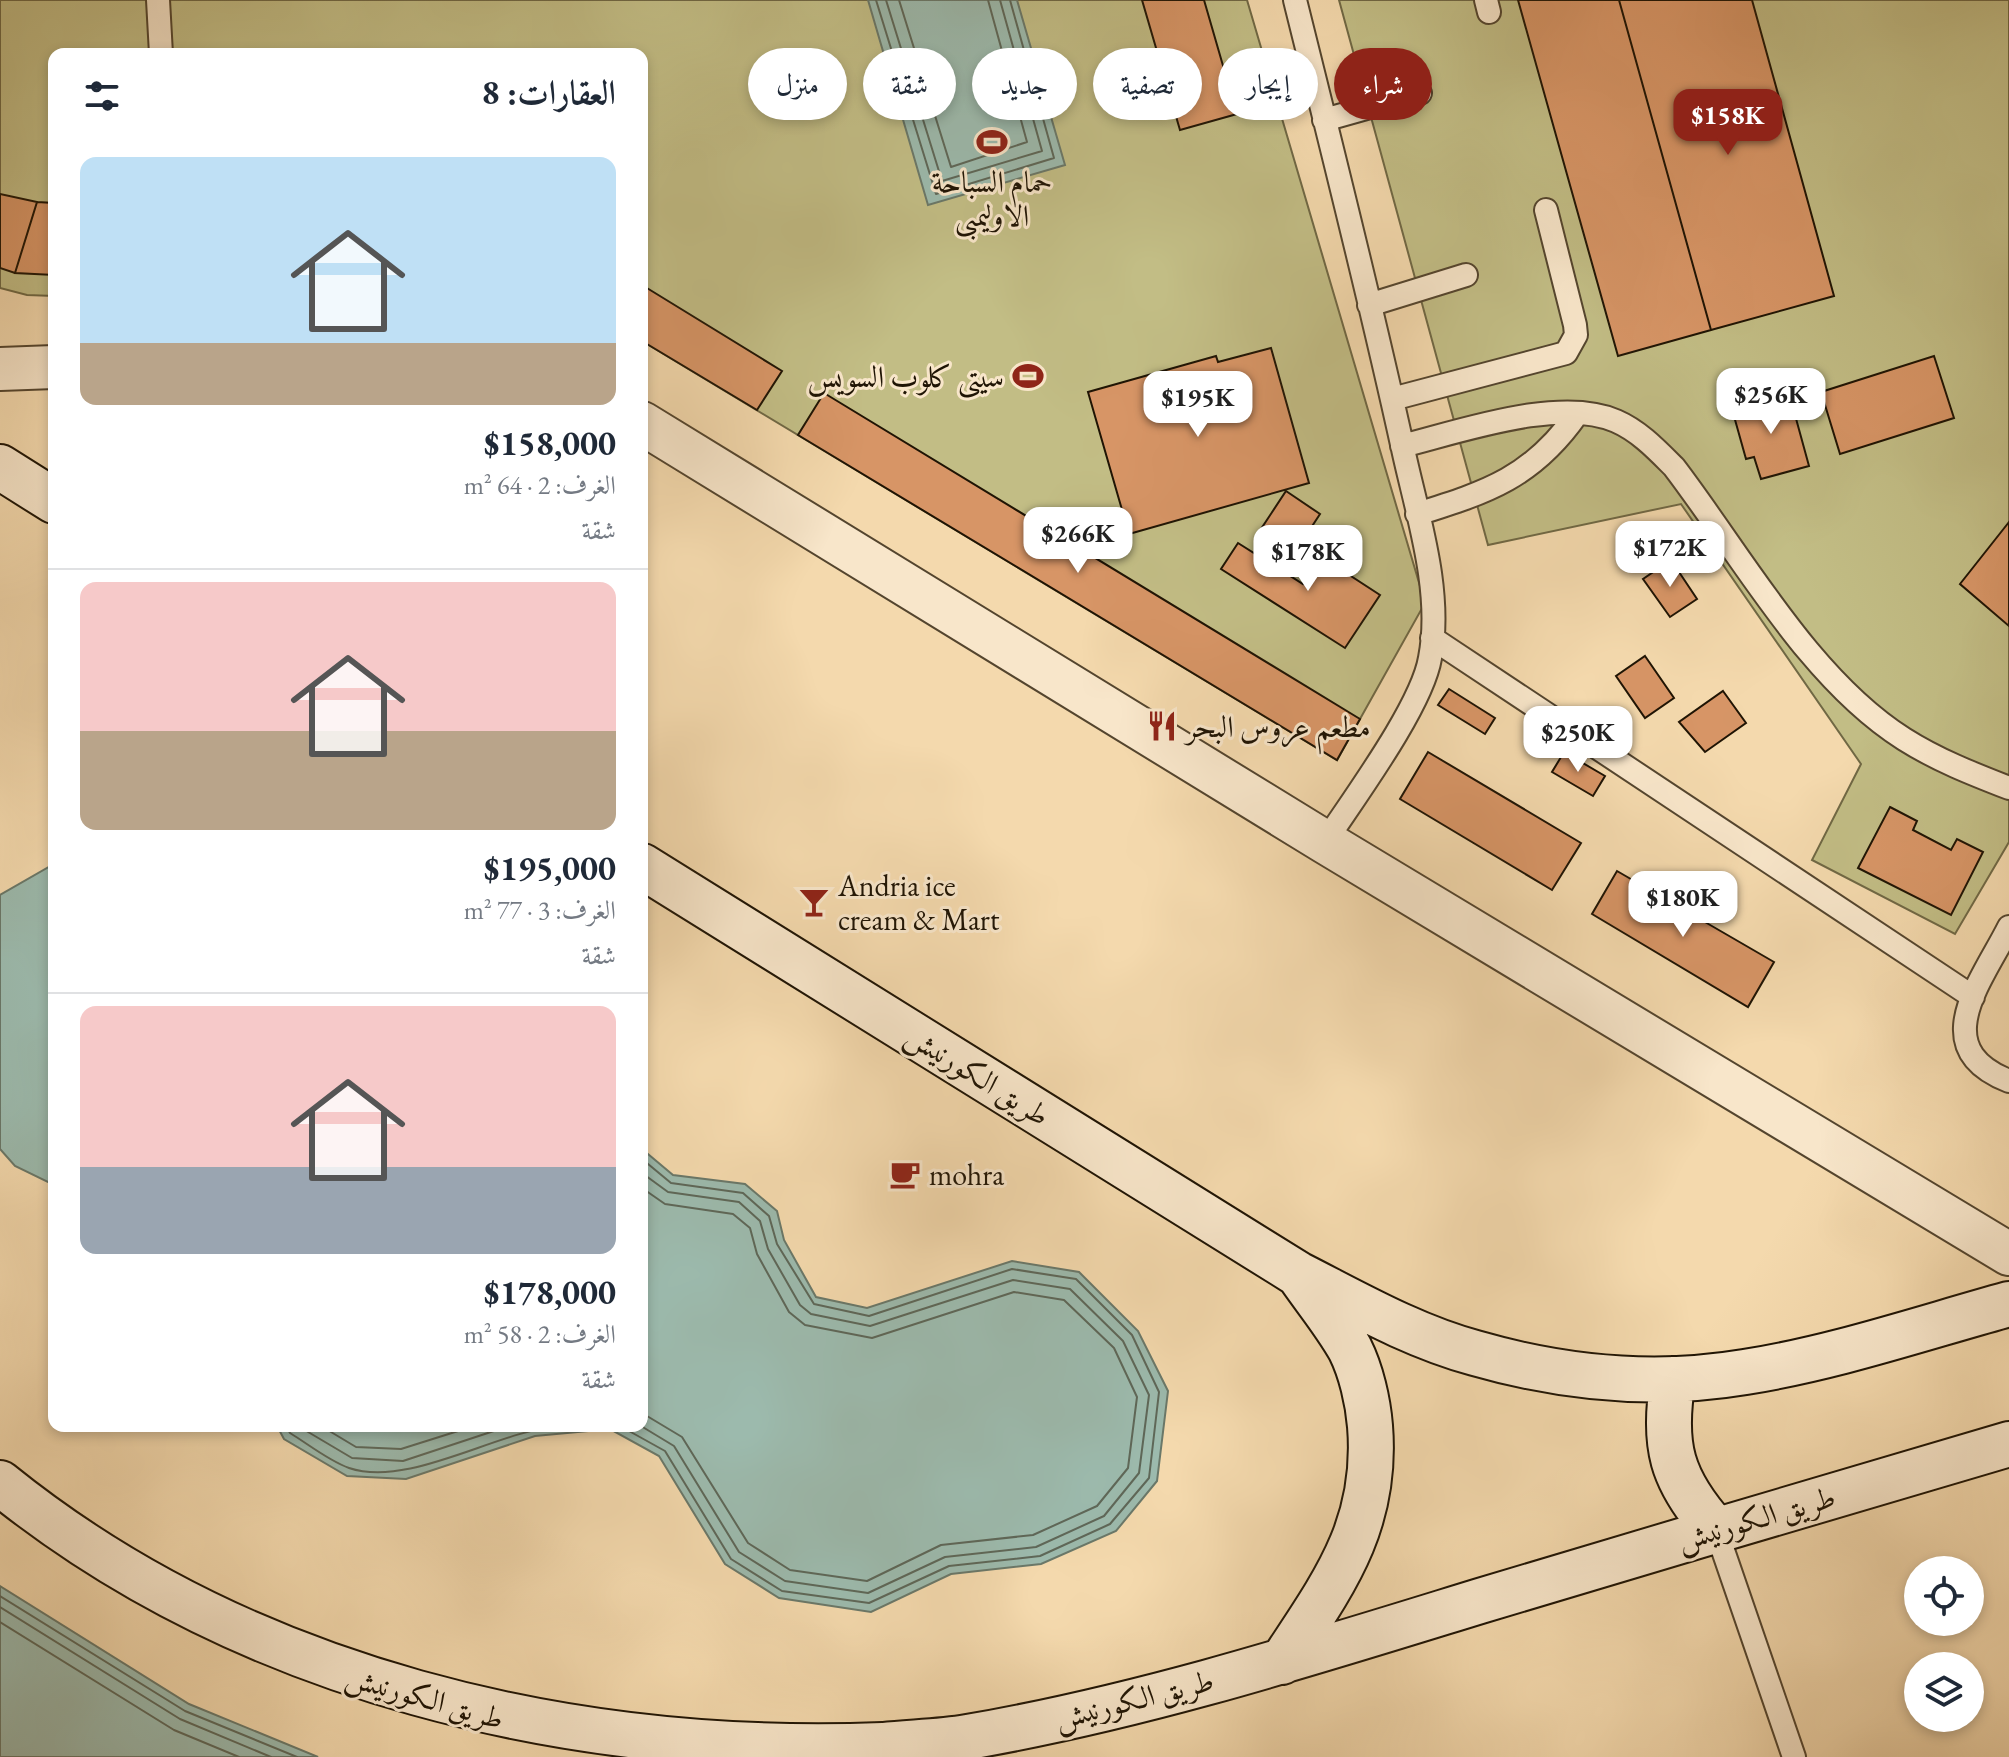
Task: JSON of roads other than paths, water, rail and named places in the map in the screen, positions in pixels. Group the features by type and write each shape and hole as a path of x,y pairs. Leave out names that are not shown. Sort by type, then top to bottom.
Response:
{"main road":[{"path":"0,467 48,497"},
{"name":"طريق الكورنيش","path":"648,870 1298,1274 1410,1330 1473,1353 1538,1369 1604,1378 1673,1379 1744,1372 1815,1357 2009,1304"},
{"path":"1282,1662 1341,1573 1363,1520 1373,1463 1368,1405 1351,1350 1298,1274"},
{"path":"1673,1379 1666,1420 1671,1461 1688,1499 1716,1530"},
{"name":"طريق الكورنيش","path":"0,1483 46,1521 184,1605 330,1670 484,1717 642,1744 803,1751 964,1738 1121,1705 1282,1662 2009,1444"}],"street":[{"path":"0,369 48,367"},
{"path":"648,427 1325,842 2009,1254"}],"lane":[{"path":"158,0 161,48"},
{"path":"1295,0 1417,514 1429,579 1432,638 1430,660 1419,690 1325,842"},
{"path":"1324,120 1334,117"},
{"path":"1392,399 1566,353 1576,335 1575,325 1546,210"},
{"path":"1369,305 1466,275"},
{"path":"1402,446 1514,417 1577,414 1614,419 1644,438 1664,457 1822,668 1868,712 1904,739 1958,768 2009,788"},
{"path":"1417,514 1503,485 1532,466 1557,442 1577,414"},
{"path":"1432,638 1973,997"},
{"path":"2009,927 1965,1013 1963,1032 1968,1050 1979,1065 2009,1081"},
{"path":"1716,1530 1794,1757"}],"water":[{"path":"868,0 1017,0 1031,48 972,48 972,120 1052,120 1065,165 928,205 903,120 956,120 956,48 882,48"},
{"path":"48,867 48,1182 15,1166 0,1149 0,895"},
{"path":"648,1154 673,1175 745,1184 777,1211 784,1240 816,1297 867,1308 1012,1261 1079,1272 1138,1331 1168,1391 1157,1481 1116,1531 1041,1564 951,1574 871,1612 779,1598 725,1564 659,1456 615,1432 648,1432"},
{"path":"280,1432 578,1432 535,1436 406,1479 347,1476 284,1439"},
{"path":"0,1586 189,1704 318,1757 0,1757"}],"place":[{"name":"حمام السباحة الاوليمبى","path":"992,142"},
{"name":"سيتى كلوب السويس","path":"1028,376"},
{"name":"مطعم عروس البحر","path":"1162,726"},
{"name":"Andria ice cream & Mart","path":"814,902"},
{"name":"mohra","path":"905,1174"}]}
